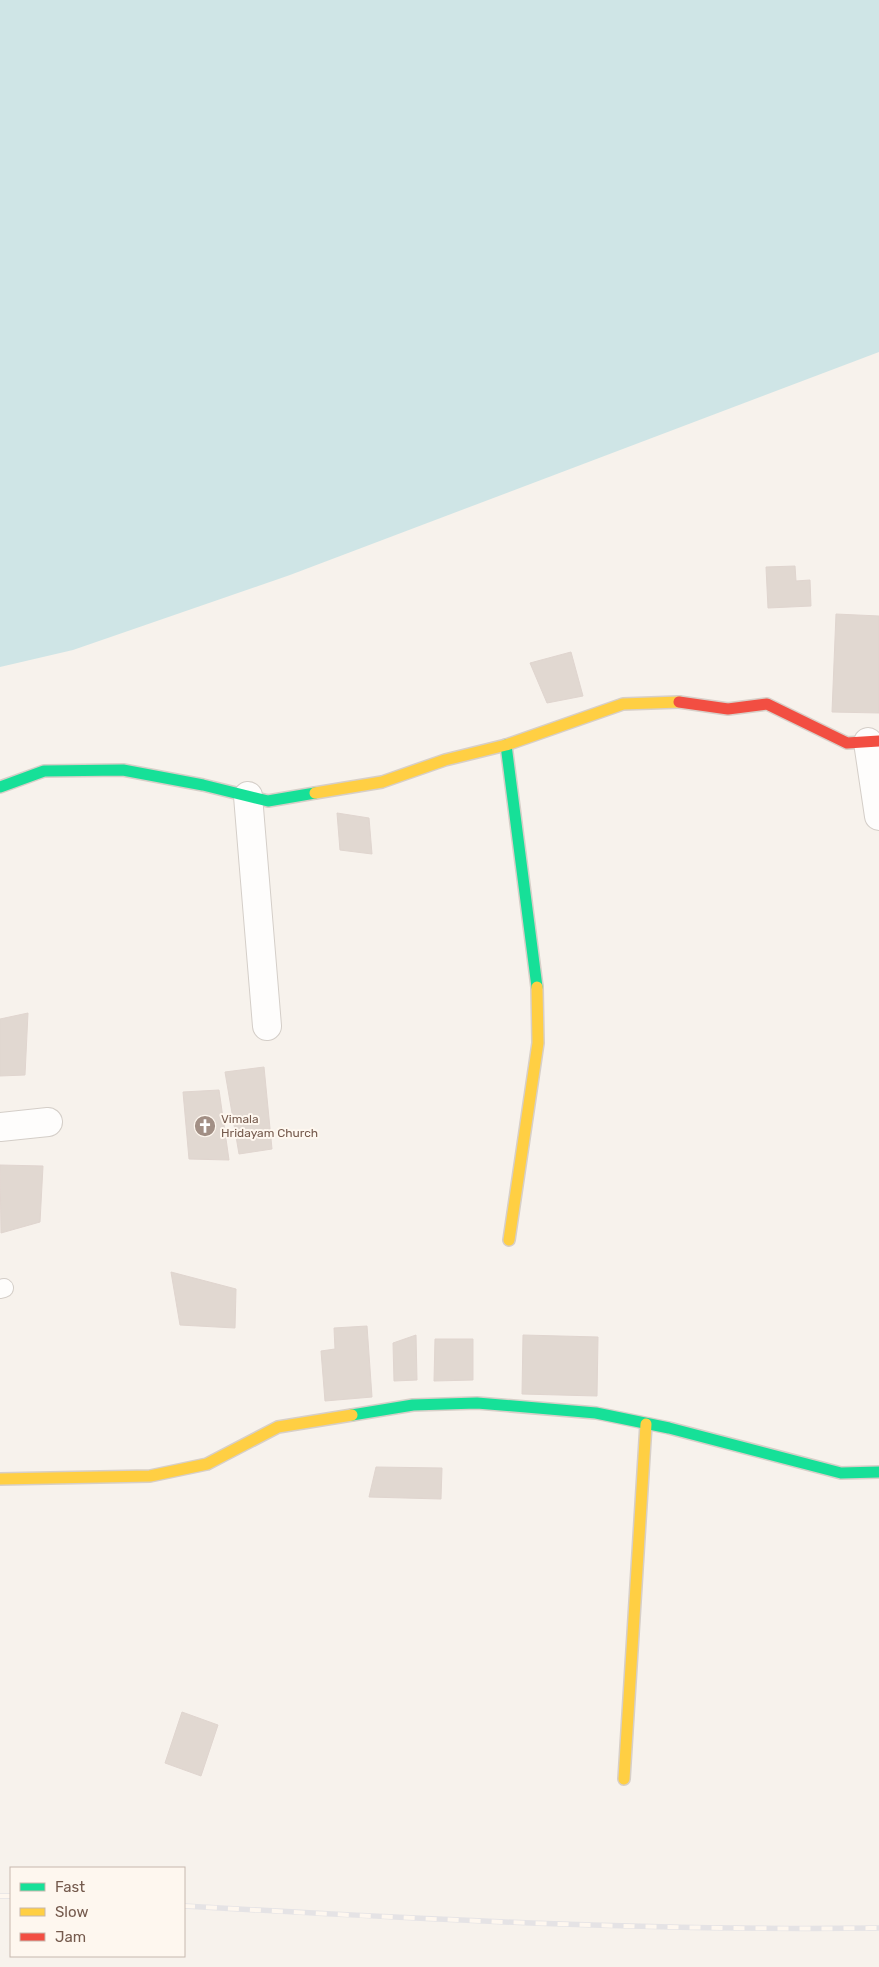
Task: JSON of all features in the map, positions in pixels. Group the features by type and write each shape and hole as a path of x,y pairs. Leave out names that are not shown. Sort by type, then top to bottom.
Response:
{"street":[{"path":"0,787 44,771 123,770 203,784 268,800 382,782 445,760 506,745 623,704 672,701 728,708 767,704 847,744 874,742 879,816"},
{"path":"506,745 538,981 538,1043 509,1240"},
{"path":"248,796 267,1026"},
{"path":"0,1127 48,1122"},
{"path":"0,1479 150,1476 207,1464 278,1427 414,1405 477,1403 596,1413 841,1473 879,1472"},
{"path":"624,1779 646,1424"}],"shaded area":[{"path":"0,0 879,0 879,352 290,575 73,650 0,667"}],"building":[{"path":"795,566 796,581 810,580 811,606 768,608 766,567"},
{"path":"836,614 879,616 879,713 832,712"},
{"path":"571,652 583,696 547,703 530,663"},
{"path":"337,813 369,818 372,854 340,850"},
{"path":"28,1013 25,1075 0,1076 0,1019"},
{"path":"264,1067 272,1149 239,1154 225,1072"},
{"name":"Vimala Hridayam Church","path":"219,1090 229,1160 189,1159 183,1092"},
{"path":"0,1165 43,1166 40,1222 1,1233"},
{"path":"171,1272 236,1289 235,1328 180,1325"},
{"path":"367,1326 372,1397 325,1401 321,1351 335,1349 334,1328"},
{"path":"416,1335 417,1380 394,1381 393,1343"},
{"path":"523,1335 598,1337 597,1396 522,1394"},
{"path":"435,1339 473,1339 473,1380 434,1381"},
{"path":"376,1467 442,1468 441,1499 369,1497"},
{"path":"182,1712 218,1725 201,1776 165,1763"}],"railway":[{"path":"0,1896 10,1896"},
{"path":"185,1906 618,1926 879,1928"}],"traffic: fast":[{"path":"506,745 537,987"},
{"path":"0,787 44,771 123,770 203,785 268,801 315,793"},
{"path":"352,1415 413,1405 477,1403 596,1413 669,1428 841,1473 879,1472"}],"traffic: slow":[{"path":"315,793 382,782 445,760 506,745 623,704 679,702"},
{"path":"509,1240 538,1043 537,987"},
{"path":"0,1479 150,1476 207,1464 278,1427 352,1415"},
{"path":"624,1779 646,1424"}],"traffic: jam":[{"path":"679,702 728,709 767,704 847,743 879,741"}],"place":[{"name":"Vimala Hridayam Church","path":"205,1126"}]}
